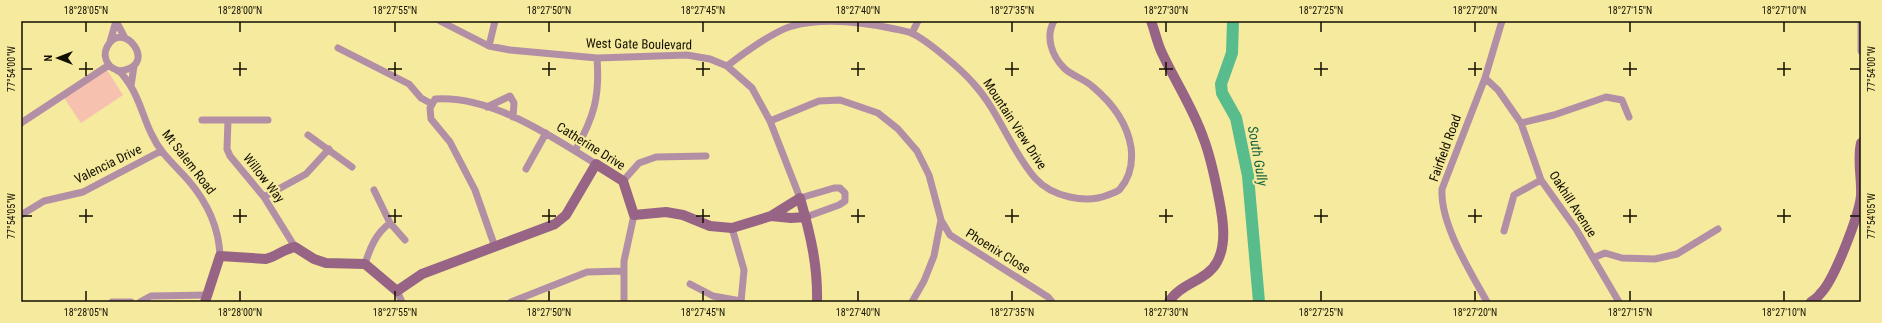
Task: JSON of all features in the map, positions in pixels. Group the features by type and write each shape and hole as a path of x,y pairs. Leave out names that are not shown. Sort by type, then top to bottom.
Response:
{"street":[{"path":"116,21 125,38 132,42 137,49 138,58 134,66 131,86"},
{"path":"116,21 105,54 109,65 118,71 126,70 134,66"},
{"name":"West Gate Boulevard","path":"440,21 489,46 510,50 598,58 687,55 710,59 727,66 752,88 770,121 800,198 806,217 817,276 817,302"},
{"path":"489,46 495,21"},
{"path":"912,33 918,21"},
{"name":"Mountain View Drive","path":"727,66 748,49 789,24 860,22 912,33 941,54 973,82 991,106 1020,159 1037,180 1055,192 1078,199 1098,199 1119,190 1130,174 1132,157 1129,134 1119,114 1093,86 1064,68 1050,47 1050,34 1054,21"},
{"path":"1151,21 1161,52 1204,138 1215,179 1224,230 1221,255 1217,264 1209,272 1181,289 1169,302"},
{"name":"Fairfield Road","path":"1487,302 1463,257 1444,213 1441,199 1442,189 1452,161 1485,78 1502,21"},
{"path":"1861,21 1861,52"},
{"path":"110,42 125,38"},
{"path":"338,48 409,84 421,98 432,104 430,108 431,119 450,142 475,190 495,247"},
{"path":"575,151 586,131 596,107 599,82 598,58"},
{"path":"21,123 109,65"},
{"name":"Mt Salem Road","path":"118,71 131,86 152,137 161,151 189,180 210,211 217,234 220,256 206,299"},
{"name":"Oakhill Avenue","path":"1485,78 1498,90 1521,123 1541,180 1593,258 1620,302"},
{"path":"487,107 510,96 514,102 513,117"},
{"path":"1521,123 1554,115 1606,97 1622,100 1629,117"},
{"name":"Catherine Drive","path":"432,104 435,99 443,99 499,110 546,133 623,181 634,215"},
{"path":"770,121 819,101 840,100 878,113 898,129 917,151 928,175 941,220 934,256 924,281 912,302"},
{"path":"202,120 268,120"},
{"name":"Willow Way","path":"228,120 227,149 230,156 264,197 295,247 314,259 326,263 365,264"},
{"path":"526,169 546,133"},
{"path":"308,135 352,167"},
{"path":"1811,302 1821,294 1833,276 1848,242 1861,196 1859,171 1861,144"},
{"path":"264,197 306,174 329,149"},
{"name":"Valencia Drive","path":"21,215 44,201 82,192 161,151"},
{"path":"623,181 639,163 656,157 706,156"},
{"path":"397,291 422,274 555,224 566,215 596,164"},
{"path":"1504,231 1514,195 1541,180"},
{"path":"624,302 624,261 634,215 666,212 683,215 710,226 732,228 771,216 800,198 834,188 843,190 846,197 846,201 839,205 806,217 791,218 771,216"},
{"path":"374,190 390,223 405,240"},
{"name":"Phoenix Close","path":"941,220 950,235 1049,300"},
{"path":"390,223 379,233 369,251 365,264 397,291 402,302"},
{"path":"690,284 713,296 741,302 744,270 732,228"},
{"path":"1593,258 1605,253 1622,258 1655,259 1677,254 1718,229"},
{"path":"220,256 266,259 295,247"},
{"path":"511,302 587,272 623,271"},
{"path":"140,302 151,296 206,299"},
{"path":"112,302 130,302"}],"shaded area":[{"path":"107,70 123,95 81,123 64,98"}],"waterway":[{"name":"South Gully","path":"1233,21 1232,53 1221,84 1222,93 1236,118 1248,176 1259,302"}]}
